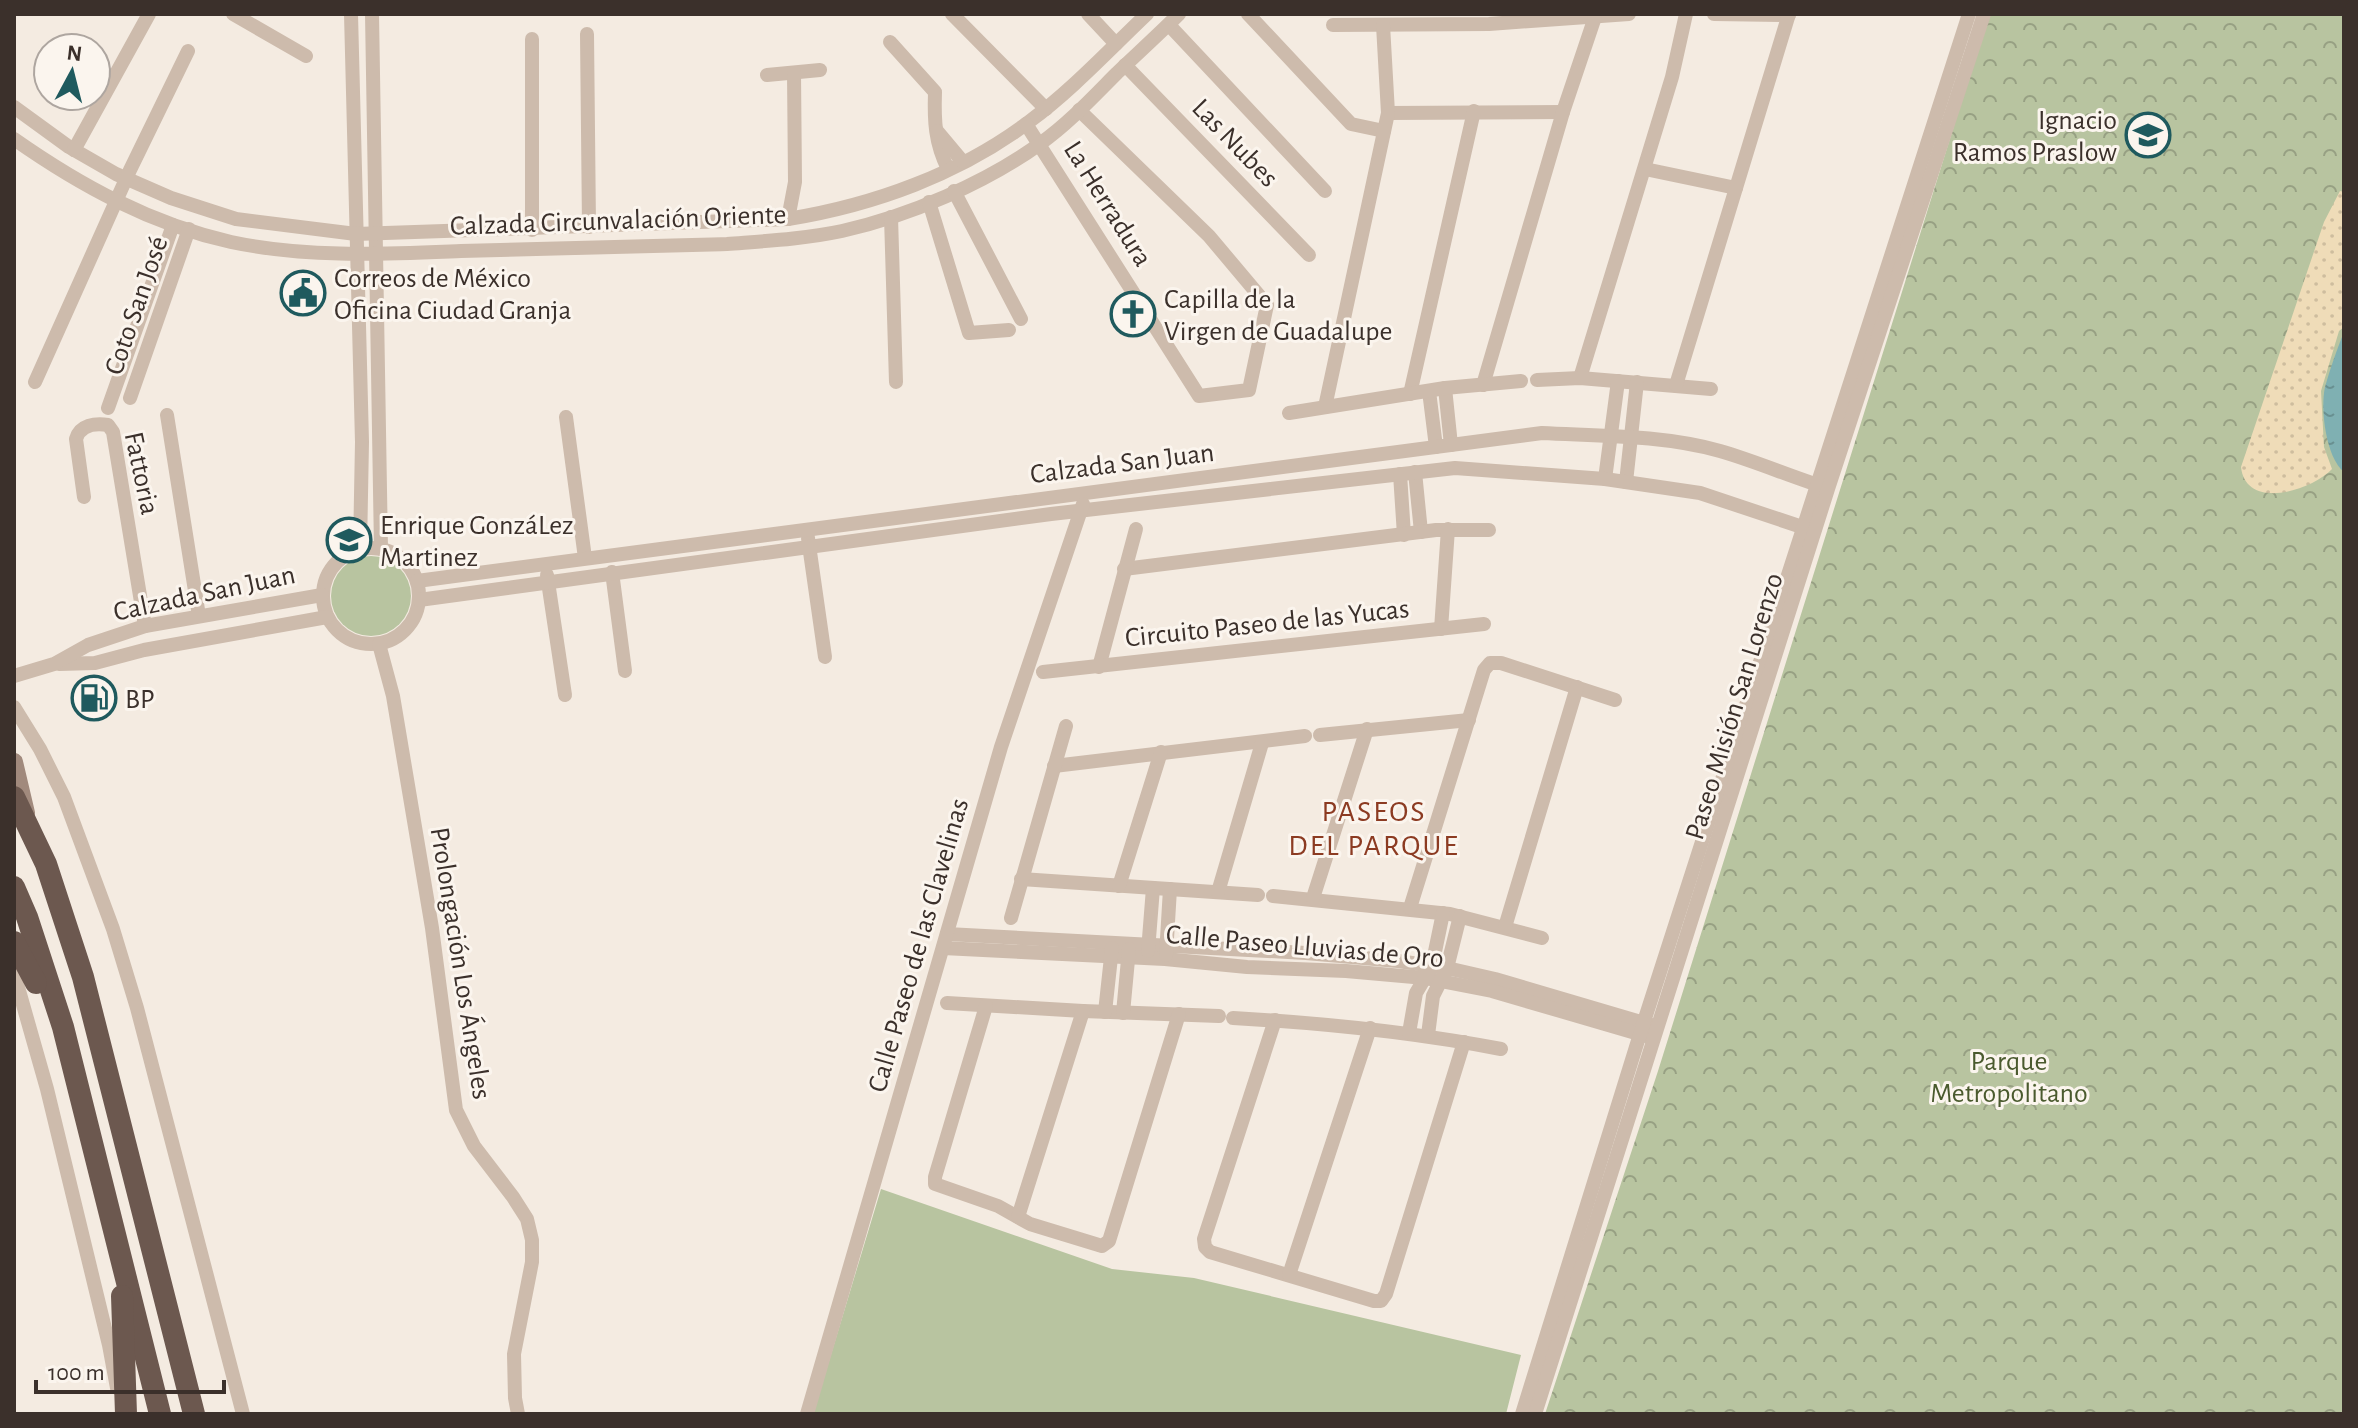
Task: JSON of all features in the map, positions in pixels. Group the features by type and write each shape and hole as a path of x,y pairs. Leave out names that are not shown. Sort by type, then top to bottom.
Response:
{"highway":[{"path":"14,797 46,864 83,977 194,1414"},
{"path":"14,887 63,1027 160,1414"},
{"path":"14,942 39,990 83,1149 102,1183"},
{"path":"122,1263 124,1414"}],"main road":[{"path":"14,762 30,831"}],"street":[{"path":"74,150 149,14"},
{"path":"233,14 306,56"},
{"path":"351,14 362,442 360,549"},
{"path":"372,14 381,549"},
{"path":"952,14 1046,109"},
{"path":"1088,14 1116,44"},
{"name":"Calzada Circunvalación Oriente","path":"18,117 126,179 171,198 236,219 356,234 796,218 837,211 882,198 963,162 1046,109 1147,14"},
{"path":"1248,14 1351,124 1384,131"},
{"path":"1333,25 1489,24 1629,14"},
{"path":"1580,378 1672,77 1686,14"},
{"path":"1676,385 1789,14 1714,14"},
{"name":"Paseo Misión San Lorenzo","path":"1535,1414 1657,1033 1969,14"},
{"name":"Paseo Misión San Lorenzo","path":"1822,487 1984,14"},
{"path":"1483,385 1563,112 1595,17"},
{"path":"1174,19 1325,191"},
{"name":"Calzada Circunvalación Oriente","path":"14,139 55,168 116,202 173,225 232,242 319,254 696,245 791,239 842,231 891,217 954,191 1041,143 1174,19"},
{"path":"1325,407 1388,113 1383,25"},
{"path":"587,34 589,227"},
{"path":"532,39 532,230"},
{"path":"890,42 935,92 934,128 939,151 948,169"},
{"path":"35,382 126,179 188,51"},
{"name":"Las Nubes","path":"1125,65 1309,255"},
{"path":"767,75 820,70"},
{"path":"794,73 796,218"},
{"name":"La Herradura","path":"1026,124 1041,143 1199,396 1249,390 1267,305 1209,236 1079,110"},
{"path":"1410,394 1474,111"},
{"path":"1388,113 1563,112"},
{"path":"934,128 963,162"},
{"path":"1645,169 1736,188"},
{"path":"954,191 1021,319"},
{"path":"929,202 969,333 1009,330"},
{"path":"891,217 896,382"},
{"path":"696,223 696,245"},
{"path":"108,408 173,225"},
{"name":"Coto San José","path":"130,398 189,229"},
{"path":"1537,380 1580,378 1711,389"},
{"path":"1289,413 1445,388 1521,381"},
{"path":"1605,479 1618,381"},
{"path":"1626,482 1637,382"},
{"path":"1445,388 1451,445"},
{"path":"1429,391 1436,447"},
{"path":"167,415 199,616"},
{"path":"566,417 585,558"},
{"name":"Fattoria","path":"84,497 76,439 78,431 83,427 108,425 113,432 145,626"},
{"name":"Calzada San Juan","path":"417,581 1542,433 1631,437 1719,451 1822,487"},
{"path":"1477,441 1478,469"},
{"path":"1293,467 1295,487"},
{"name":"Calzada San Juan","path":"419,600 1081,511 1408,473 1478,469 1605,479 1700,493 1809,529"},
{"path":"1408,473 1421,532"},
{"path":"1404,535 1408,473"},
{"name":"Calle Paseo de las Clavelinas","path":"807,1414 1001,747 1085,493"},
{"path":"806,529 825,657"},
{"name":"Circuito Paseo de las Yucas","path":"1099,667 1136,529"},
{"path":"1124,569 1448,529 1489,530"},
{"name":"Circuito Paseo de las Yucas","path":"1441,629 1448,529"},
{"name":"Paseo Misión San Lorenzo","path":"1522,1414 1642,1028 1809,529"},
{"path":"360,549 381,549 407,564 417,581 419,600 415,616 407,629 394,639 366,645 343,636 327,617 322,595 333,565 360,549"},
{"path":"546,563 565,695"},
{"path":"612,572 625,671"},
{"name":"Calzada San Juan","path":"14,676 54,664 88,645 145,626 322,595"},
{"name":"Calzada San Juan","path":"54,664 95,663 144,650 327,617"},
{"name":"Circuito Paseo de las Yucas","path":"1043,672 1484,624"},
{"name":"Prolongación Los Ángeles","path":"379,644 393,696 429,913 456,1110 474,1146 527,1219 532,1240 532,1262 514,1354 518,1414"},
{"path":"1410,908 1484,670 1490,663 1501,663 1615,700"},
{"path":"1505,927 1577,687"},
{"path":"14,707 64,797 118,943 243,1414"},
{"path":"1054,766 1469,720"},
{"path":"1011,918 1066,726"},
{"path":"1313,898 1367,729"},
{"path":"1218,892 1262,743"},
{"path":"1119,886 1161,752"},
{"path":"1021,879 1313,898 1410,908 1460,916 1542,938"},
{"path":"1148,952 1153,888"},
{"path":"1166,952 1170,889"},
{"path":"1428,1035 1443,913"},
{"path":"1409,1033 1416,993 1436,973 1460,916"},
{"name":"Calle Paseo Lluvias de Oro","path":"945,941 1148,952 1306,953 1436,973 1492,991 1657,1033"},
{"path":"1105,1012 1111,950"},
{"path":"1123,1013 1128,951"},
{"path":"14,973 47,1089 124,1414"},
{"path":"947,1003 1275,1020 1428,1035 1501,1049"},
{"path":"986,1006 935,1184 998,1206 1030,1224 1102,1246 1109,1241 1179,1014"},
{"path":"1018,1217 1083,1011"},
{"path":"1275,1020 1204,1239 1205,1247 1210,1252 1374,1301 1381,1301 1386,1294 1464,1042"},
{"path":"1289,1275 1370,1028"}],"green space":[{"name":"Parque Metropolitano","path":"1989,14 2344,14 2344,1414 1545,1414 1658,1071"},
{"path":"371,556 386,559 399,568 408,581 411,596 408,611 399,624 386,633 371,636 356,633 343,624 334,611 331,596 334,581 343,568 356,559"},
{"path":"881,1189 1112,1269 1194,1278 1521,1355 1506,1414 813,1414"}],"sand":[{"path":"2340,191 2344,192 2344,327 2339,331 2321,391 2324,447 2332,469 2295,490 2266,493 2254,489 2245,481 2241,467 2324,222"}],"water":[{"path":"2344,332 2344,472 2329,445 2323,408 2325,387"}],"place":[{"name":"Ignacio Ramos Praslow","path":"2148,135"},
{"name":"Correos de México Oficina Ciudad Granja","path":"303,293"},
{"name":"Capilla de la Virgen de Guadalupe","path":"1133,314"},
{"name":"Enrique GonzáLez Martinez","path":"349,540"},
{"name":"BP","path":"94,698"}],"district":[{"name":"PASEOS DEL PARQUE","path":"1374,828"}]}
